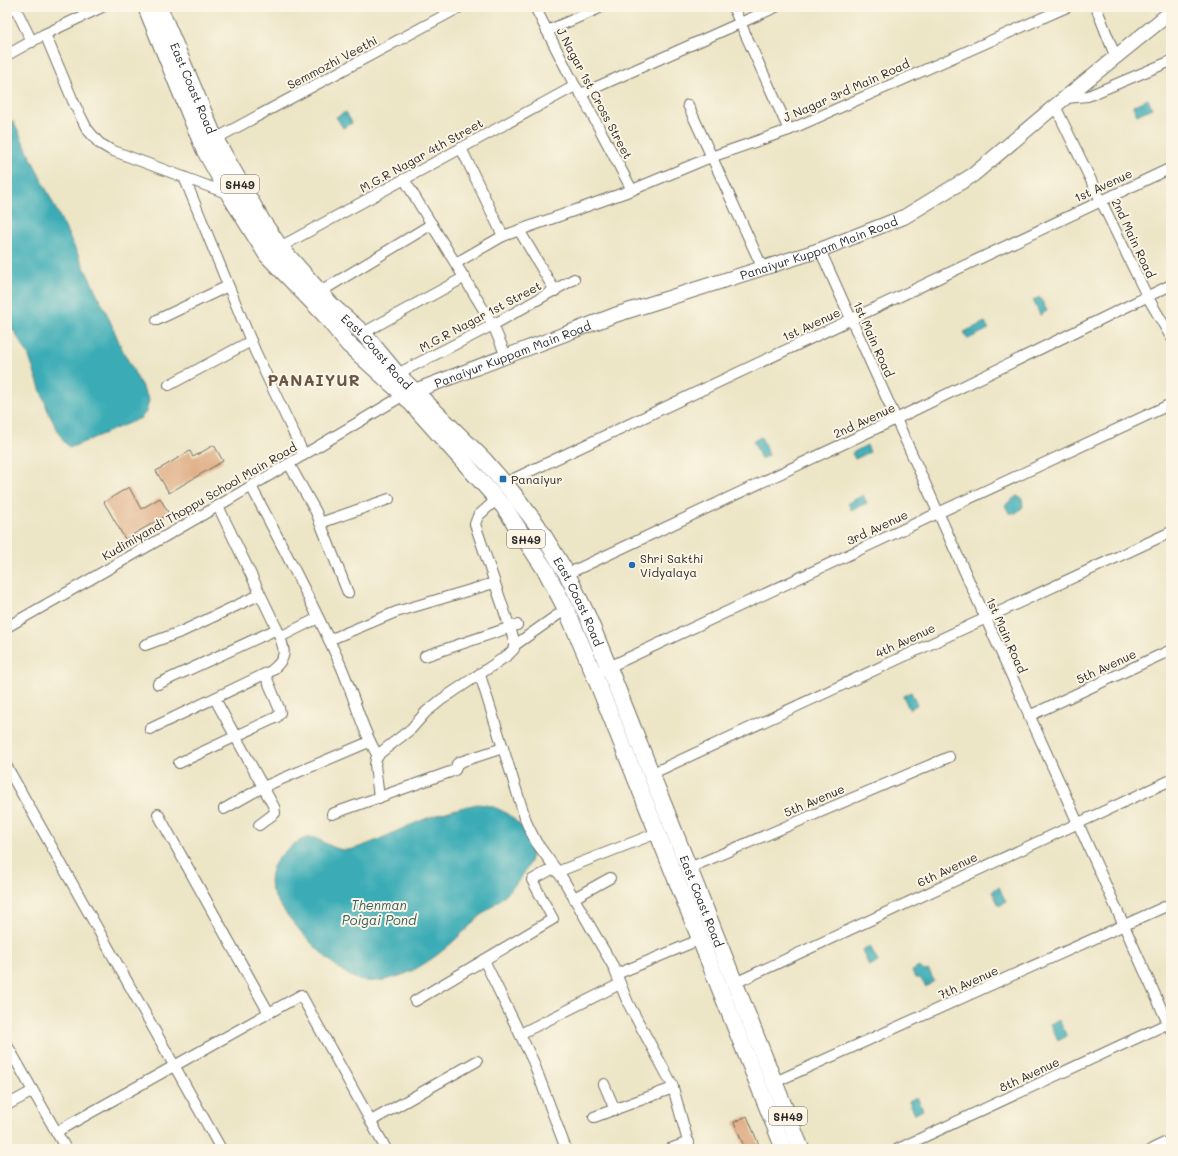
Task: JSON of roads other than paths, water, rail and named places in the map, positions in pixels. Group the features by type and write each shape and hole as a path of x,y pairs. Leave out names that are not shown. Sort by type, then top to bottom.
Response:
{"main road":[{"name":"East Coast Road","path":"146,7 204,149 229,194 267,255 324,314 348,344 410,393 505,483 537,525 567,574 587,615 602,671 657,833 701,939 735,983 801,1149"},
{"name":"East Coast Road","path":"159,7 215,139 262,221 280,247 332,306 363,333 497,499 533,550 602,671 651,774 689,868 717,959 784,1149"}],"street":[{"path":"15,7 32,42"},
{"name":"Semmozhi Veethi","path":"215,139 460,7"},
{"name":"J Nagar 1st Cross Street","path":"534,7 632,190"},
{"path":"547,31 602,7"},
{"path":"733,7 789,130"},
{"name":"M.G.R Nagar 4th Street","path":"280,247 461,148 578,90 776,7"},
{"name":"J Nagar 3rd Main Road","path":"456,263 503,236 632,190 711,157 789,130 1068,7"},
{"path":"1096,7 1116,58"},
{"path":"7,55 45,34 98,8"},
{"name":"Panaiyur Kuppam Main Road","path":"410,393 615,316 820,250 904,217 973,175 1171,12"},
{"path":"45,34 73,101 92,137 111,150 229,194"},
{"path":"1060,102 1088,96 1171,61"},
{"name":"2nd Main Road","path":"1060,102 1102,200 1147,296 1171,337"},
{"path":"688,105 763,269"},
{"path":"461,148 503,236"},
{"name":"1st Avenue","path":"505,483 1005,248 1171,168"},
{"path":"184,177 251,341 304,455"},
{"path":"404,179 493,325 506,356"},
{"path":"320,292 432,224"},
{"path":"519,230 555,291"},
{"name":"1st Main Road","path":"820,250 1029,716 1170,1025"},
{"path":"363,333 465,277"},
{"name":"M.G.R Nagar 1st Street","path":"397,374 493,325 555,291 574,278"},
{"name":"2nd Avenue","path":"567,574 896,419 1171,285"},
{"path":"157,320 228,286"},
{"path":"169,385 251,341"},
{"name":"Kudimiyandi Thoppu School Main Road","path":"7,627 218,506 410,393"},
{"name":"3rd Avenue","path":"602,671 1171,404"},
{"path":"289,464 320,523 348,593"},
{"path":"251,486 329,640 341,667 369,742 378,756"},
{"path":"320,523 389,499"},
{"path":"497,499 478,516 474,524 494,583 514,627 515,644"},
{"path":"150,729 265,674 281,664 284,657 284,648 278,633 218,506"},
{"name":"4th Avenue","path":"651,774 985,617 1171,532"},
{"path":"329,640 396,612 494,583"},
{"path":"144,645 183,631 259,595"},
{"path":"379,798 375,765 378,756 411,729 426,712 508,655 515,644 566,609"},
{"path":"158,684 278,633 318,618"},
{"path":"425,656 514,627"},
{"name":"5th Avenue","path":"1029,716 1171,650"},
{"path":"179,763 234,736 272,720 280,713 265,674"},
{"path":"480,675 527,824 536,842 574,898 618,979 628,1003 653,1046 673,1088 690,1146 670,1149"},
{"path":"215,699 275,810 273,816 259,825"},
{"path":"224,809 263,787 369,742"},
{"path":"332,814 450,772 455,770 457,764 460,762 503,748"},
{"name":"5th Avenue","path":"689,868 949,757"},
{"path":"7,767 221,1149"},
{"name":"6th Avenue","path":"735,983 1171,780"},
{"path":"158,814 269,1013"},
{"path":"415,1001 553,919 532,880 657,833"},
{"path":"574,898 610,878"},
{"name":"7th Avenue","path":"775,1082 1171,904"},
{"path":"520,1034 618,979 701,939"},
{"path":"484,960 533,1061 566,1149"},
{"path":"56,1132 302,995 386,1149"},
{"name":"8th Avenue","path":"898,1149 1170,1025"},
{"path":"7,1045 66,1149"},
{"path":"371,1121 478,1061"},
{"path":"604,1084 614,1110"},
{"path":"594,1117 673,1088"},
{"path":"7,1105 33,1091"},
{"path":"1152,1149 1171,1140"}],"water":[{"path":"1148,99 1152,108 1137,115 1133,106"},
{"path":"346,112 352,123 343,128 336,117"},
{"path":"13,121 107,314 122,349 149,400 146,412 141,418 72,447 69,447 64,442 49,414 28,354 7,320 7,123"},
{"path":"1040,297 1047,311 1040,315 1033,300"},
{"path":"985,322 989,329 968,339 964,332"},
{"path":"761,437 769,455 761,459 753,441"},
{"path":"867,445 870,452 855,459 852,453"},
{"path":"863,495 867,503 851,510 848,503"},
{"path":"1017,496 1022,498 1023,507 1016,513 1009,513 1005,505"},
{"path":"911,692 917,705 909,709 903,696"},
{"name":"Thenman Poigai Pond","path":"477,804 500,810 514,819 522,827 532,846 532,854 529,864 524,873 510,890 458,937 430,960 399,976 382,980 363,981 352,977 340,969 312,944 287,915 272,891 270,879 276,862 285,851 306,838 315,838 337,848 350,850 358,848 425,819"},
{"path":"999,887 1006,902 999,906 992,891"},
{"path":"870,946 878,962 869,966 862,950"},
{"path":"919,967 924,971 929,970 934,981 926,987 920,978 915,978 912,971"},
{"path":"1059,1020 1067,1036 1058,1041 1050,1024"},
{"path":"917,1097 923,1110 915,1114 909,1101"}],"place":[{"name":"Panaiyur","path":"503,479"},
{"name":"Shri Sakthi Vidyalaya","path":"632,565"}],"district":[{"name":"PANAIYUR","path":"314,379"}]}
